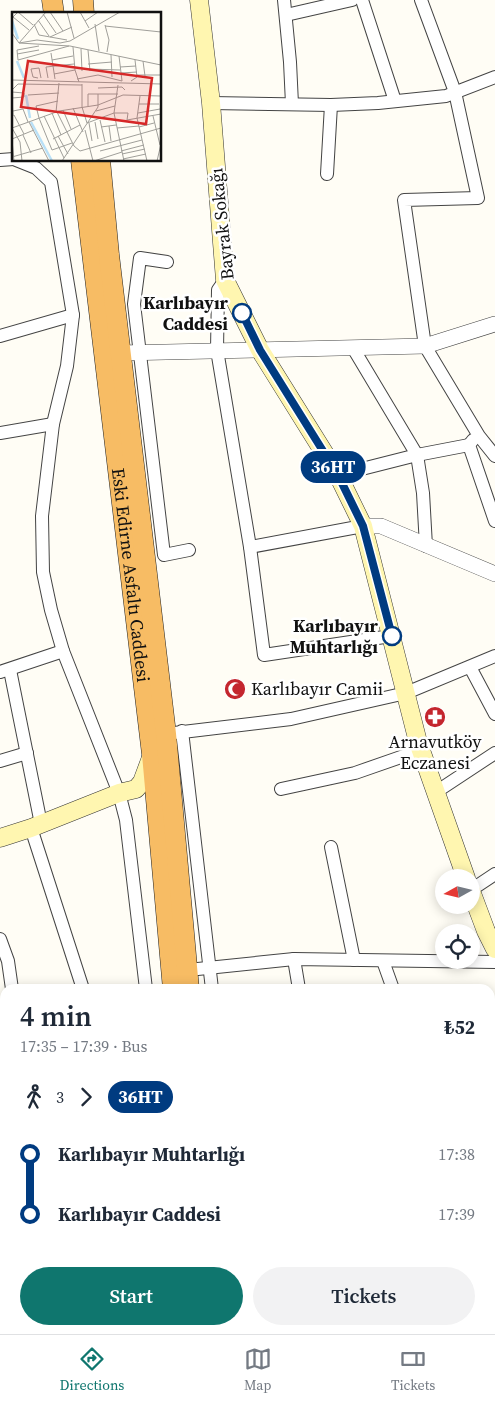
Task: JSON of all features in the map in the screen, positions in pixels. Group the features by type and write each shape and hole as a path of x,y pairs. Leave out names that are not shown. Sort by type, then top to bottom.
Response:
{"highway":[{"name":"Eski Edirne Asfaltı Caddesi","path":"81,161 152,754 173,984"},
{"name":"Eski Edirne Asfaltı Caddesi","path":"100,161 131,353 174,733 189,979"}],"main road":[{"name":"Bayrak Sokağı","path":"199,0 211,103 225,280 260,350 338,475 363,526 421,750 463,869"},
{"path":"0,838 36,826 119,793 136,789 142,782 152,754"},
{"path":"136,789 147,798 157,813"},
{"path":"480,914 495,949"}],"street":[{"path":"284,0 292,104"},
{"path":"286,15 352,0"},
{"path":"362,0 395,101"},
{"path":"421,0 455,92 478,198 404,200 425,346 479,436 495,456"},
{"path":"211,103 331,105 395,101 446,96 495,77"},
{"path":"327,174 331,105"},
{"path":"18,161 36,168 52,182 73,315 67,366 53,424 42,516 43,572 51,610 63,651 119,793 126,820 145,984"},
{"name":"Eski Edirne Asfaltı Caddesi","path":"167,262 140,258 134,304 131,353 164,555 189,550"},
{"path":"225,280 218,290 217,350 250,547 264,654 392,636"},
{"path":"0,336 73,315"},
{"path":"131,353 425,346 495,324"},
{"path":"353,348 416,455 423,493 426,546"},
{"path":"0,433 53,424"},
{"path":"338,475 468,444 479,436"},
{"path":"468,444 495,521"},
{"path":"250,547 363,526 382,526 495,574"},
{"path":"63,651 5,671 27,753 36,826 81,984"},
{"path":"174,733 291,719 406,693 495,656"},
{"path":"470,667 495,714"},
{"name":"Eski Edirne Asfaltı Caddesi","path":"174,733 212,984"},
{"path":"281,789 355,772 421,750"},
{"path":"0,761 27,753"},
{"path":"436,792 495,753"},
{"path":"330,847 354,960"},
{"path":"480,884 495,874"},
{"path":"0,939 11,984"},
{"path":"294,959 298,984"},
{"path":"189,979 210,968 294,959 495,962"},
{"path":"383,961 391,984"}],"bus line":[{"name":"36HT","path":"242,313 260,350 338,475 363,526 392,636"}],"place":[{"name":"Karlıbayır Caddesi","path":"242,313"},
{"name":"Karlıbayır Muhtarlığı","path":"392,636"},
{"name":"Karlıbayır Camii","path":"235,689"},
{"name":"Arnavutköy Eczanesi","path":"435,717"}]}
